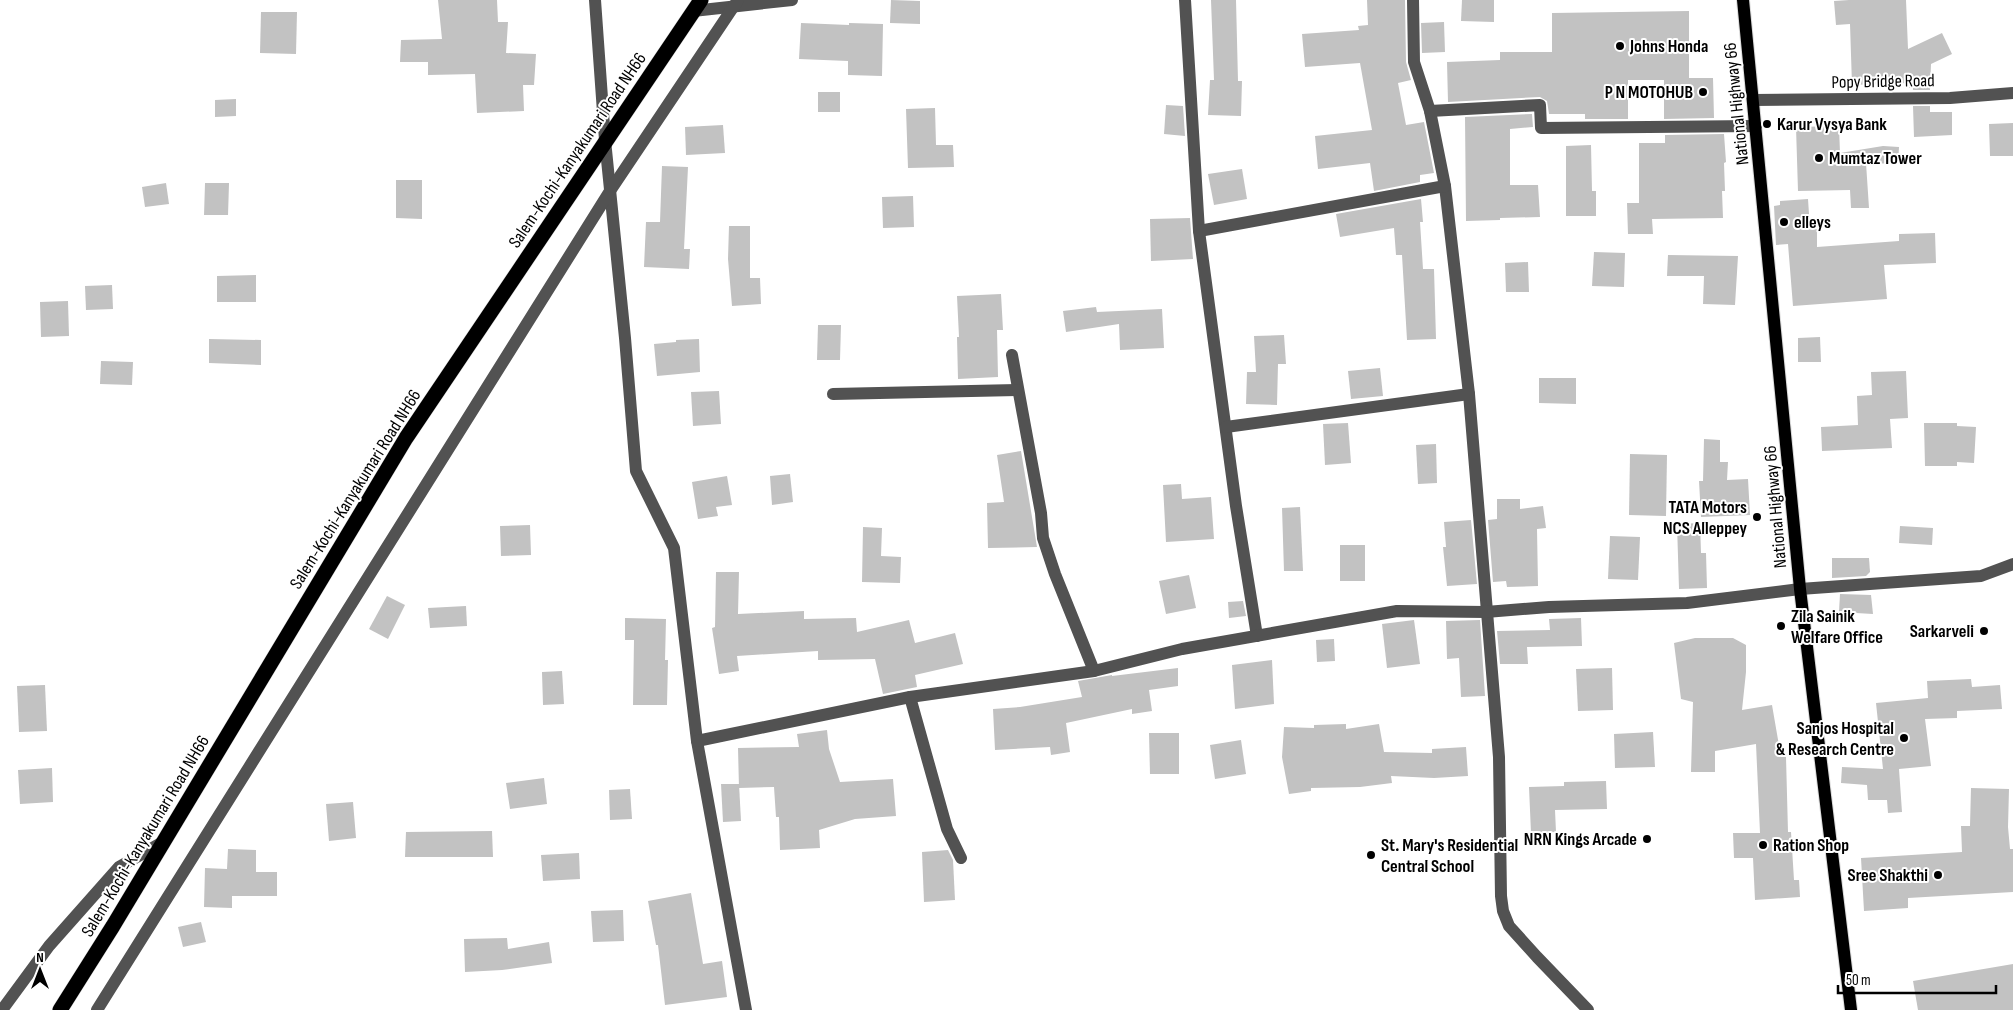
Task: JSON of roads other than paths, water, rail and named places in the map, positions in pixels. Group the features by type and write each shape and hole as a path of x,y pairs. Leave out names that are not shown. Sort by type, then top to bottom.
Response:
{"highway":[{"name":"Salem-Kochi-Kanyakumari Road NH66","path":"60,1010 113,926 406,438 697,6"}],"main road":[{"name":"National Highway 66","path":"1743,0 1800,589 1850,1010"}],"street":[{"path":"595,0 605,140 636,471 674,548 696,741 746,1010"},
{"path":"697,6 792,0"},
{"path":"1185,0 1199,231 1257,636"},
{"path":"1414,0 1414,62 1430,111 1446,186 1469,394 1499,757 1501,896 1503,911 1509,926 1588,1010"},
{"path":"97,1010 610,191 736,3"},
{"name":"Popy Bridge Road","path":"1753,100 1950,98 2013,93"},
{"path":"1430,111 1540,105 1541,128 1756,126"},
{"path":"1199,231 1446,186"},
{"path":"1012,354 1041,512 1043,538 1055,574 1094,671"},
{"path":"833,394 1018,390"},
{"path":"1226,427 1469,394"},
{"path":"696,741 910,697 1094,671 1182,649 1397,611 1486,612 1550,607 1687,603 1800,589 1981,576 2013,564"},
{"path":"910,697 947,828 961,858"},
{"path":"2,1010 49,946 119,867 163,842"}],"place":[{"name":"Johns Honda","path":"1620,46"},
{"name":"P N MOTOHUB","path":"1703,92"},
{"name":"Karur Vysya Bank","path":"1767,124"},
{"name":"Mumtaz Tower","path":"1819,158"},
{"name":"elleys","path":"1784,222"},
{"name":"TATA Motors NCS Alleppey","path":"1757,517"},
{"name":"Zila Sainik Welfare Office","path":"1781,626"},
{"name":"Sarkarveli","path":"1984,631"},
{"name":"Sanjos Hospital & Research Centre","path":"1904,738"},
{"name":"NRN Kings Arcade","path":"1647,839"},
{"name":"Ration Shop","path":"1763,845"},
{"name":"St. Mary's Residential Central School","path":"1371,855"},
{"name":"Sree Shakthi","path":"1938,875"}]}
